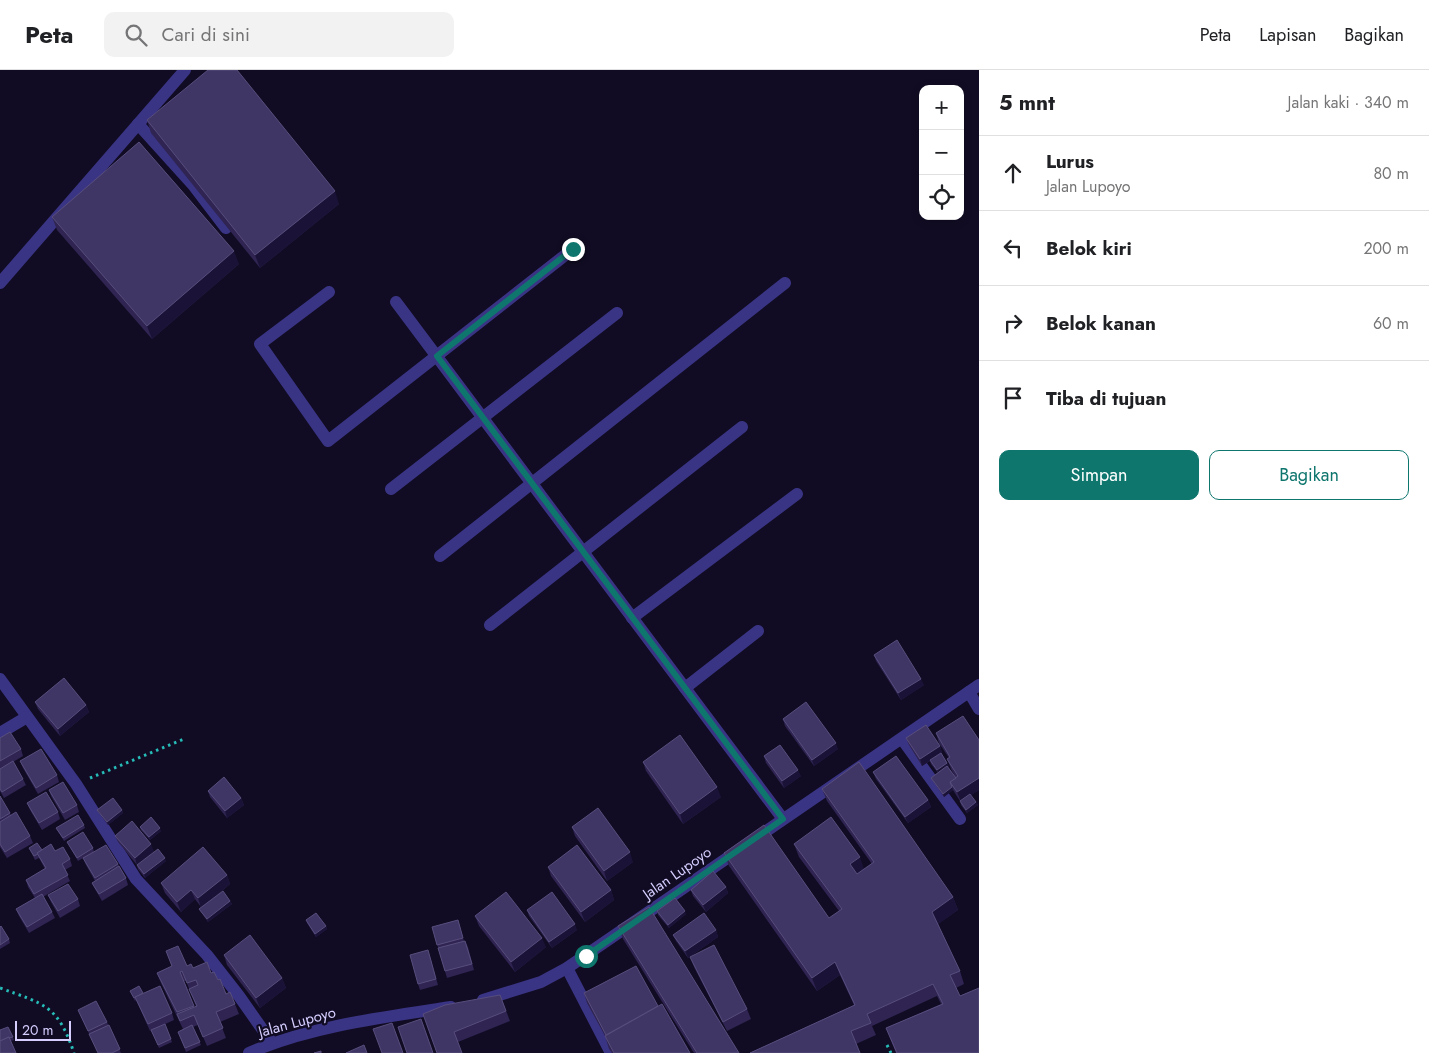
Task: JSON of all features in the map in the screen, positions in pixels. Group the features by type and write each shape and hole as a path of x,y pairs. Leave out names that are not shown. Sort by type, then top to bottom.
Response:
{"street":[{"path":"0,283 185,70"},
{"path":"138,124 187,178 226,228"},
{"path":"329,292 260,344 328,441 573,249"},
{"path":"440,556 785,283"},
{"path":"396,302 783,819"},
{"path":"390,489 617,313"},
{"path":"490,624 742,427"},
{"path":"632,618 797,494"},
{"path":"685,688 758,631"},
{"path":"0,679 76,784 136,879 207,955 240,996 272,1043"},
{"path":"974,689 979,710"},
{"name":"Jalan Lupoyo","path":"248,1053 272,1043 404,1014 466,1004 534,985 567,968 974,689"},
{"path":"0,734 27,717"},
{"path":"902,739 960,819"},
{"path":"567,968 611,1053"}],"path":[{"path":"76,784 184,739"},
{"path":"0,988 48,1007 62,1024 74,1053"},
{"path":"887,1045 891,1053"}],"building":[{"path":"208,70 237,70 335,191 255,255 147,120"},
{"path":"139,142 234,251 147,326 52,217"},
{"path":"897,640 921,679 898,693 874,655"},
{"path":"64,678 86,705 58,729 35,702"},
{"path":"806,702 836,743 812,760 783,719"},
{"path":"963,716 979,740 979,778 957,792 950,782 958,776 947,759 950,757 936,733"},
{"path":"926,725 940,746 920,759 906,738"},
{"path":"10,732 21,749 0,761 0,738"},
{"path":"680,735 717,787 680,814 643,762"},
{"path":"780,745 798,770 782,781 764,756"},
{"path":"41,749 57,775 36,788 20,761"},
{"path":"941,753 947,763 937,770 930,760"},
{"path":"896,756 928,800 905,817 873,772"},
{"path":"13,761 23,779 2,792 0,789 0,769"},
{"path":"859,762 953,897 932,912 960,971 950,975 960,996 979,988 979,1053 897,1053 886,1028 943,1004 933,984 867,1014 871,1023 851,1031 860,1053 750,1053 855,1005 835,962 812,978 724,853 764,825 829,918 842,909 794,844 831,817 860,857 850,864 857,874 874,862 822,789"},
{"path":"947,766 956,778 950,782 952,787 943,794 931,778"},
{"path":"224,777 241,798 225,811 208,791"},
{"path":"63,782 77,805 63,813 49,790"},
{"path":"46,792 58,812 39,823 27,803"},
{"path":"970,794 976,802 966,810 960,801"},
{"path":"0,796 10,813 0,819"},
{"path":"113,798 122,810 107,822 97,810"},
{"path":"598,808 630,852 604,871 572,827"},
{"path":"16,812 30,836 5,852 0,844 0,822"},
{"path":"78,815 84,825 63,838 56,828"},
{"path":"151,817 160,828 149,837 140,827"},
{"path":"132,821 151,844 135,858 115,836"},
{"path":"83,832 93,848 77,858 67,842"},
{"path":"37,843 42,850 34,856 29,848"},
{"path":"51,844 55,851 63,847 70,859 62,864 68,875 34,894 26,880 46,868 37,853"},
{"path":"106,845 118,864 95,878 83,858"},
{"path":"577,845 611,890 581,912 548,867"},
{"path":"203,847 227,875 198,898 191,890 177,902 161,883"},
{"path":"158,849 165,858 144,874 137,865"},
{"path":"119,866 126,878 99,894 92,883"},
{"path":"713,871 726,887 703,905 691,890"},
{"path":"68,884 78,899 58,911 48,895"},
{"path":"223,891 230,901 207,919 199,909"},
{"path":"506,892 542,938 511,962 475,916"},
{"path":"552,892 575,924 549,942 527,910"},
{"path":"42,894 52,912 27,927 16,909"},
{"path":"675,898 685,911 668,925 657,911"},
{"path":"649,907 739,1053 697,1053 618,926"},
{"path":"316,913 326,926 315,934 306,920"},
{"path":"704,913 716,930 685,951 673,935"},
{"path":"458,920 463,938 437,945 432,927"},
{"path":"0,927 9,939 0,945"},
{"path":"250,935 282,978 256,998 224,955"},
{"path":"465,941 472,964 445,971 438,948"},
{"path":"714,945 747,1009 723,1022 690,957"},
{"path":"178,946 187,966 191,964 193,968 207,962 211,973 214,972 218,980 220,979 226,994 230,992 235,1004 216,1012 223,1028 203,1037 194,1015 180,1021 177,1014 197,1006 189,989 198,985 196,980 187,983 182,971 180,972 194,1006 177,1012 157,973 172,966 166,951"},
{"path":"428,950 436,979 418,984 410,955"},
{"path":"636,966 658,1006 606,1035 584,993"},
{"path":"139,986 143,993 134,998 130,991"},
{"path":"160,986 172,1013 148,1024 135,997"},
{"path":"500,995 506,1011 454,1032 462,1053 437,1053 423,1014 445,1005"},
{"path":"96,1001 107,1022 88,1031 78,1010"},
{"path":"662,1004 690,1053 614,1053 605,1036"},
{"path":"421,1019 433,1053 407,1053 398,1027"},
{"path":"392,1023 403,1053 382,1053 373,1029"},
{"path":"165,1024 171,1039 158,1045 151,1030"},
{"path":"109,1025 120,1049 112,1053 98,1053 89,1034"},
{"path":"192,1025 200,1042 185,1048 178,1032"},
{"path":"8,1027 13,1037 0,1041 0,1030"},
{"path":"9,1037 16,1053 0,1053 0,1041"},
{"path":"364,1045 367,1053 346,1053"}],"route":[{"path":"573,249 437,356 783,819 586,956"}]}
